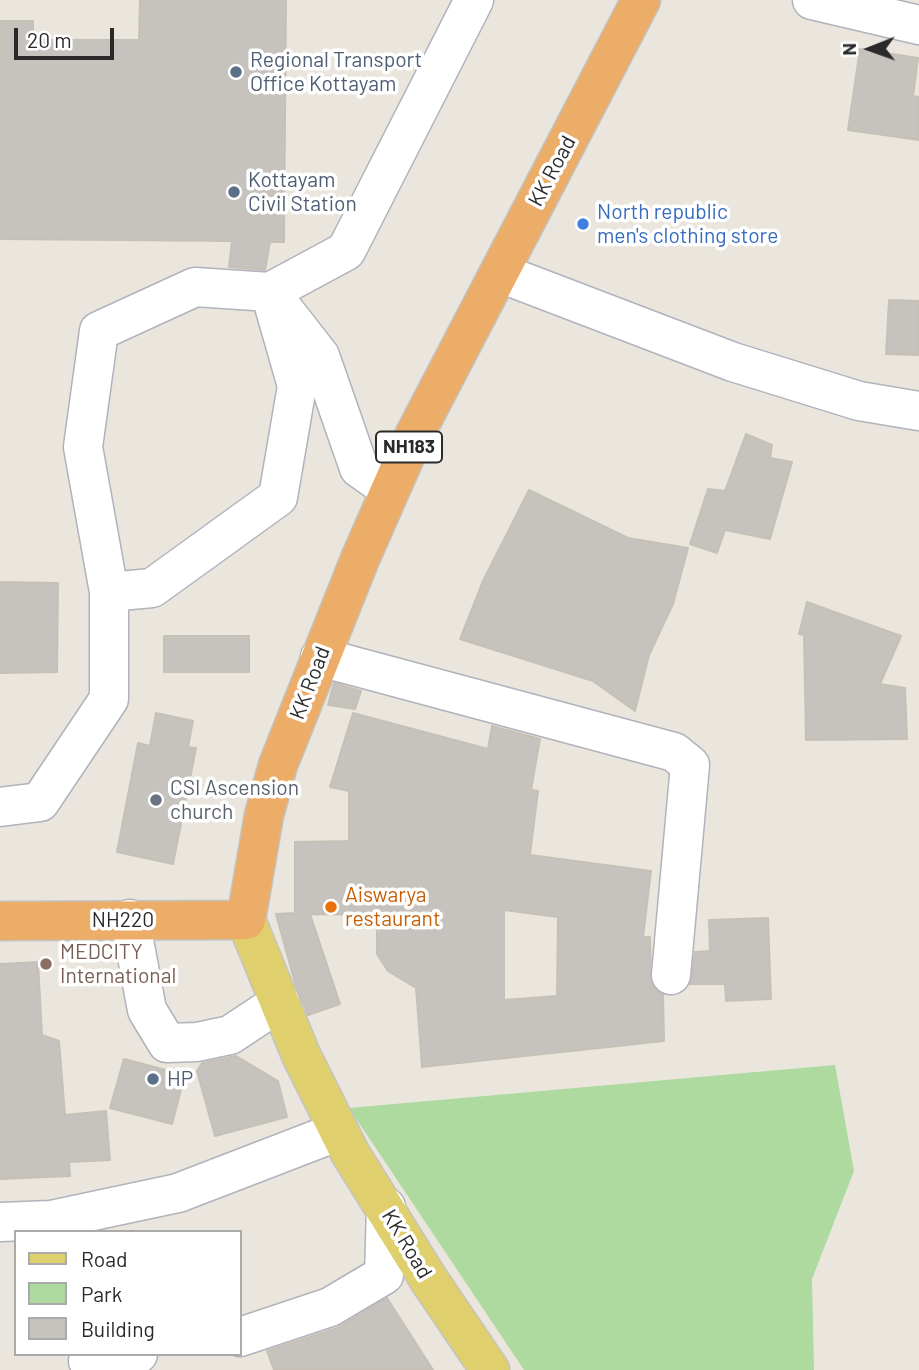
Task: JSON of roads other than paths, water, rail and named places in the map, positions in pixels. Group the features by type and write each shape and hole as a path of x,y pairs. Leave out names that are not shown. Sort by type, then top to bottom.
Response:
{"highway":[{"name":"KK Road","path":"246,920 271,790 320,657 390,490 415,434 641,0"},
{"name":"NH220","path":"0,921 246,920"}],"main road":[{"name":"KK Road","path":"246,920 301,1055 339,1131 429,1280 490,1370"}],"street":[{"path":"0,807 40,802 109,699 109,592 83,447 99,331 195,287 270,292 346,251 474,0"},
{"path":"812,0 919,25"},
{"path":"500,273 733,362 859,401 919,411"},
{"path":"270,292 320,356 359,468 390,490"},
{"path":"109,592 152,588 278,497 297,386 270,292"},
{"path":"320,657 674,752 690,765 671,975"},
{"path":"130,919 147,1010 167,1043 197,1042 230,1035 280,1002"},
{"path":"0,1222 51,1220 178,1193 339,1131"},
{"path":"242,1336 330,1307 384,1275 386,1208"},
{"path":"88,1360 121,1356"}],"place":[{"name":"Regional Transport Office Kottayam","path":"236,72"},
{"name":"Kottayam Civil Station","path":"234,192"},
{"name":"North republic men's clothing store","path":"583,224"},
{"name":"CSI Ascension church","path":"156,800"},
{"name":"Aiswarya restaurant","path":"331,907"},
{"name":"MEDCITY International","path":"46,964"},
{"name":"HP","path":"153,1079"}]}
